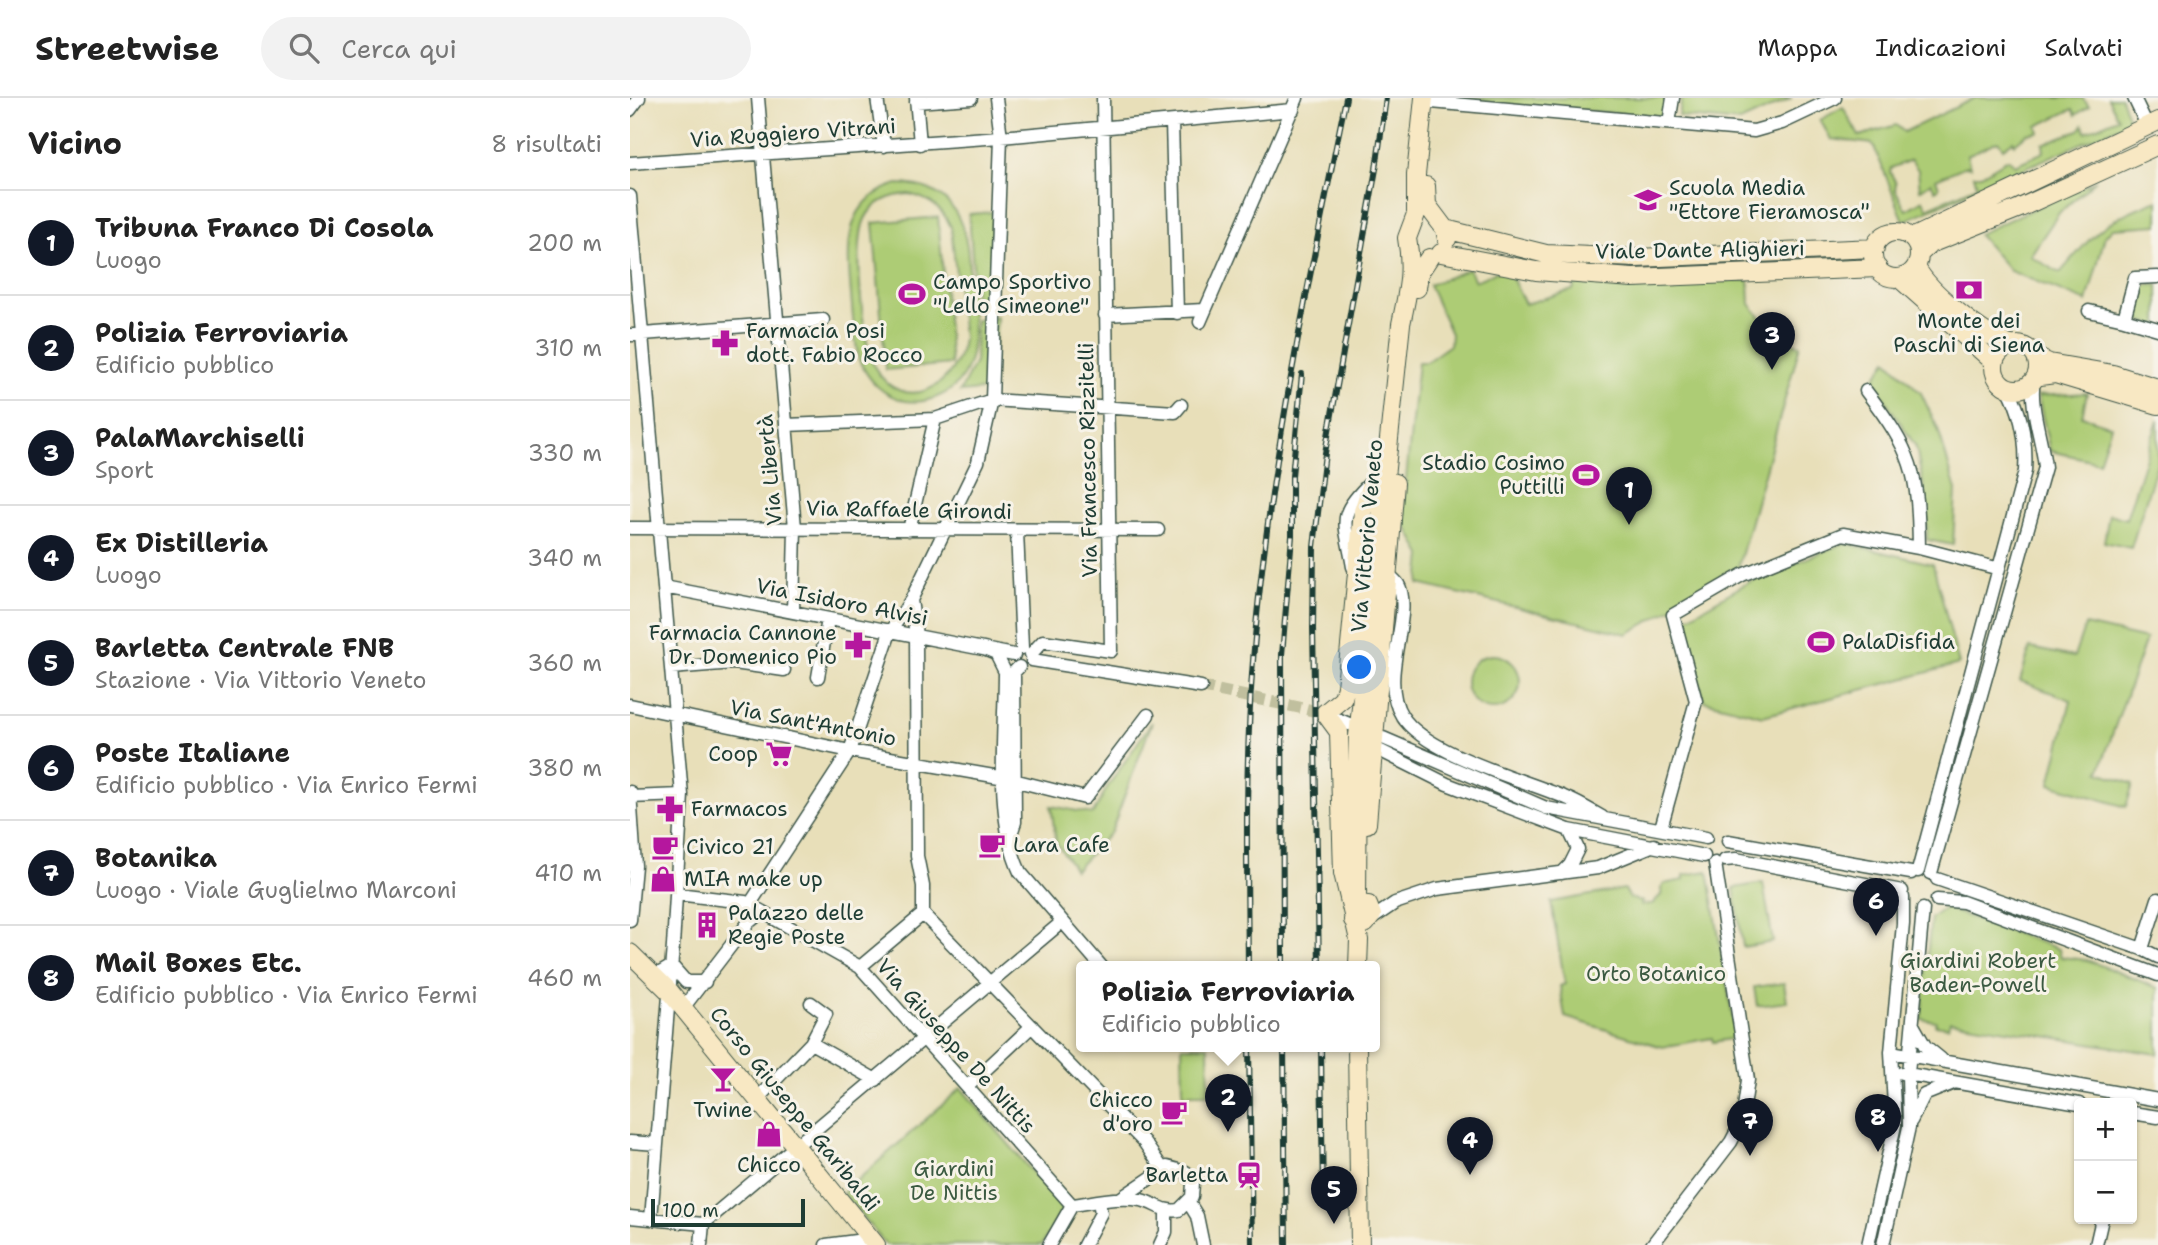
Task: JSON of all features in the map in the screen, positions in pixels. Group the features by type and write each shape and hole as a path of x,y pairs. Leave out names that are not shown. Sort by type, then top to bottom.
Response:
{"street":[{"path":"630,110 639,98"},
{"name":"Via Libertà","path":"758,98 795,528 793,612"},
{"path":"877,98 884,146"},
{"path":"920,144 916,100 971,98"},
{"path":"749,922 748,903 850,751 890,632 911,600 942,531 978,463 992,400 1001,137 996,98"},
{"name":"Via Francesco Rizzitelli","path":"1024,657 1043,641 1111,651 1103,98"},
{"path":"1669,122 1673,98"},
{"path":"1427,99 1764,130 1835,98"},
{"path":"2134,98 2152,125"},
{"name":"Via Vittorio Veneto","path":"1358,961 1371,745 1408,347 1419,273 1447,240 1441,224 1427,205 1427,99"},
{"name":"Via Vittorio Veneto","path":"1362,913 1357,737 1401,324 1411,274 1411,251 1407,238 1416,214 1427,99"},
{"path":"1105,315 1177,313 1202,316 1295,104"},
{"name":"Via Ruggiero Vitrani","path":"630,163 1103,129 1295,104"},
{"path":"1172,122 1177,313"},
{"name":"Viale Dante Alighieri","path":"2152,125 2143,140 2156,146"},
{"name":"Viale Dante Alighieri","path":"1916,253 2152,125"},
{"name":"Viale Dante Alighieri","path":"1435,255 1536,271 1633,278 1878,268 1887,276 1899,278 1916,253 1930,244 2020,208 2156,146"},
{"path":"630,196 636,335 659,528 682,794 675,928 651,1219"},
{"path":"1411,226 1423,218 1441,224"},
{"name":"Viale Dante Alighieri","path":"1441,224 1546,254 1636,258 1715,257 1875,248 1890,233 1916,253"},
{"path":"1875,248 1878,268"},
{"path":"1411,251 1435,255"},
{"path":"1916,253 1922,277 1995,340 2028,348 2036,357 2049,363 2113,373 2158,388"},
{"path":"2124,318 2135,278 2158,277"},
{"path":"1899,278 1994,362"},
{"path":"2089,310 2158,329"},
{"path":"636,335 823,320"},
{"path":"1868,1245 1895,1125 1891,1052 1903,924 1903,882 1914,872 2025,471 2027,446 2022,423 2008,388 1996,377 1994,362 2000,351 2010,345"},
{"path":"2036,357 2031,394 2042,440 2045,467 1934,876 1940,892 1937,900 1923,909 1910,905 1902,894 1736,859 1714,859 1569,830 1447,784 1382,745 1546,808 1706,838 1718,834 1728,841 1934,876 2146,952"},
{"path":"2008,388 2023,388 2035,377 2055,374 2158,405"},
{"path":"1866,391 1910,456 1917,482 1919,548"},
{"path":"786,425 935,419 992,400 1175,412 1181,405"},
{"path":"908,530 935,419"},
{"path":"1330,716 1343,698 1346,687 1354,577 1363,511 1371,487 1385,468"},
{"name":"Via Raffaele Girondi","path":"630,528 1158,530"},
{"path":"1008,775 1014,672 1024,657 1017,531"},
{"path":"1661,828 1696,701 1673,615 1742,575 1843,534 1919,548 1997,569"},
{"path":"1997,569 2003,582 2012,580 2016,574"},
{"path":"1386,572 1398,584 1402,600 1394,668 1394,695 1401,715 1415,731 1448,750 1568,798 1602,817"},
{"name":"Via Isidoro Alvisi","path":"664,587 1024,657 1201,687"},
{"path":"911,600 916,635 917,856 923,886 923,914 1143,1142 1162,1168"},
{"path":"818,677 828,620"},
{"path":"984,649 996,654 1004,665 1008,775 1015,822 1010,837 1013,857 1020,872 1097,961"},
{"path":"671,668 734,663 784,670"},
{"name":"Via Sant'Antonio","path":"630,705 850,751 988,775 1008,775 1085,798 1148,715"},
{"path":"1330,716 1339,732 1343,873 1362,913 1437,889 1598,868 1654,845"},
{"path":"1330,716 1348,728"},
{"path":"630,792 635,866 630,920"},
{"path":"630,797 682,794"},
{"path":"1562,873 1578,849 1569,830"},
{"path":"1652,1245 1731,1142 1742,1121 1746,1102 1748,1080 1714,859 1702,845 1706,838"},
{"path":"1714,859 1730,852 1728,841"},
{"name":"Via Giuseppe De Nittis","path":"677,894 748,903 860,967 1072,1205"},
{"path":"2136,967 2148,963 2146,952 2158,899"},
{"path":"1937,900 1963,902 2158,975"},
{"path":"1909,1127 1908,1073 1923,909"},
{"path":"683,1009 749,922 762,912"},
{"path":"860,967 923,914"},
{"path":"701,1245 703,1224 1062,922"},
{"path":"630,953 655,976 672,966"},
{"path":"672,966 686,982 705,982"},
{"name":"Corso Giuseppe Garibaldi","path":"655,976 874,1242"},
{"path":"670,992 705,982"},
{"path":"757,1099 811,1043 826,1014 811,1003"},
{"path":"1912,1024 1925,1046 1944,1061"},
{"path":"967,1087 1031,1026"},
{"path":"811,1043 876,1080"},
{"path":"1357,1052 1360,1245"},
{"path":"1891,1052 2118,1098"},
{"path":"1891,1072 2074,1103"},
{"path":"1883,1245 1909,1127 1924,1095 1938,1087 1958,1082"},
{"path":"2137,1100 2158,1100"},
{"path":"2137,1114 2158,1117"},
{"path":"630,1142 657,1144"},
{"path":"1049,1245 1072,1205 1121,1198 1179,1210 1189,1203 1194,1190 1191,1177 1180,1168 1162,1168 1151,1181 1121,1198"},
{"path":"1151,1181 1149,1189 1160,1207 1166,1232 1160,1245"},
{"path":"1880,1191 1894,1195"},
{"path":"1084,1245 1101,1213 1099,1201"},
{"path":"1189,1203 1198,1216 1203,1245"},
{"path":"630,1217 703,1224"},
{"path":"2096,1245 2101,1224"},
{"path":"826,1245 874,1242"}],"green space":[{"path":"1460,98 1666,98 1664,117 1459,101"},
{"path":"1682,98 1743,98 1745,102 1754,98 1792,98 1740,122 1679,116"},
{"path":"1975,98 2082,98 2089,106 2076,115 2073,109 2037,126 2039,132 2027,134 2015,144 2013,141 2003,148 1998,141 1967,155 1970,167 1966,166 1936,179 1939,188 1935,190 1931,182 1920,190 1918,170 1911,160 1891,168 1890,172 1896,183 1895,189 1906,210 1923,200 1927,208 1977,186 1974,175 1981,175 2008,159 2015,165 2044,152 2043,144 2079,130 2083,125 2086,132 2118,118 2108,98 2121,98 2130,122 1904,221 1873,144 1831,139 1820,120 1843,107 1859,136 1896,125 1904,132"},
{"path":"2096,180 2059,213 2030,256 2060,273 2093,236 2113,220 2158,200 2158,225 2113,228 2105,236 2087,302 2010,271 1978,234"},
{"path":"898,184 915,185 937,193 949,203 963,228 968,258 972,350 962,378 951,389 925,401 905,401 883,391 872,381 859,360 851,295 849,243 857,214 866,201 880,191","holes":["909,194 939,210 951,227 963,338 952,370 941,382 915,393 900,391 887,383 875,368 866,338 859,271 861,231 868,213 883,200"]},
{"path":"995,212 993,307 976,308 969,214"},
{"name":"Campo Sportivo \"Lello Simeone\"","path":"938,217 951,364 886,370 873,223"},
{"name":"Stadio Cosimo Puttilli","path":"1469,269 1475,281 1501,270 1512,278 1525,304 1573,290 1575,282 1749,280 1750,304 1778,339 1800,345 1737,571 1627,634 1419,584 1422,555 1402,518 1418,362 1426,362 1450,345 1451,334 1429,285"},
{"path":"2136,285 2158,285 2158,326 2129,317"},
{"path":"997,317 991,389 960,392 975,362 976,320"},
{"path":"1887,360 1921,393 1938,429 1956,490 1953,545 1927,540 1926,499 1916,447 1873,381"},
{"path":"2087,393 2082,416 2111,426 2099,462 2050,451 2038,396"},
{"path":"2158,420 2158,461 2131,548 2104,542 2109,514 2126,519"},
{"name":"PalaDisfida","path":"1844,543 1933,564 1959,664 1763,716 1704,701 1683,620 1749,582"},
{"path":"2085,625 2146,639 2099,772 2133,784 2126,807 2050,784 2071,700 2020,681 2030,648 2074,657"},
{"path":"1498,655 1508,659 1516,667 1520,682 1516,697 1508,705 1488,709 1478,705 1470,697 1466,677 1470,667 1478,659"},
{"path":"1152,722 1111,832 1075,870 1056,842 1051,806 1093,814 1108,786"},
{"name":"Orto Botanico","path":"1708,871 1736,1038 1713,1042 1712,1038 1662,1047 1565,1017 1560,986 1565,984 1551,902 1624,889 1630,898 1642,901 1641,905 1652,904 1661,895 1663,884 1684,880 1684,875"},
{"path":"1763,883 1773,942 1743,947 1734,888"},
{"name":"Giardini Robert Baden-Powell","path":"1945,908 2059,949 2061,957 2087,960 2158,988 2158,1054 1950,1021 1948,1027 1935,1025 1936,1021 1921,1019 1931,918"},
{"path":"1784,983 1787,1002 1757,1006 1754,987"},
{"path":"1182,1052 1208,1052 1209,1094 1183,1094"},
{"name":"Giardini De Nittis","path":"961,1088 1063,1208 1042,1245 886,1245 843,1193"}],"tunnel":[{"path":"1201,687 1325,713"}],"railway":[{"path":"1248,961 1248,747 1258,601 1290,384 1346,98"},
{"path":"1319,961 1314,547 1325,453 1376,169 1386,98"},
{"path":"1283,961 1282,655 1292,536 1292,476 1302,374"},
{"path":"1249,1052 1252,1245"},
{"path":"1284,1052 1286,1245"},
{"path":"1321,1052 1323,1201"}],"place":[{"name":"Scuola Media \"Ettore Fieramosca\"","path":"1648,200"},
{"name":"Monte dei Paschi di Siena","path":"1969,290"},
{"name":"Campo Sportivo \"Lello Simeone\"","path":"912,294"},
{"name":"Farmacia Posi dott. Fabio Rocco","path":"725,343"},
{"name":"PalaMarchiselli","path":"1772,370"},
{"name":"Stadio Cosimo Puttilli","path":"1586,475"},
{"name":"Tribuna Franco Di Cosola","path":"1629,525"},
{"name":"PalaDisfida","path":"1821,642"},
{"name":"Farmacia Cannone Dr. Domenico Pio","path":"858,645"},
{"name":"Coop","path":"779,754"},
{"name":"Farmacos","path":"670,809"},
{"name":"Lara Cafe","path":"992,845"},
{"name":"Civico 21","path":"665,847"},
{"name":"MIA make up","path":"663,879"},
{"name":"Palazzo delle Regie Poste","path":"707,925"},
{"name":"Poste Italiane","path":"1876,936"},
{"name":"Twine","path":"723,1079"},
{"name":"Chicco d'oro","path":"1174,1112"},
{"name":"Polizia Ferroviaria","path":"1228,1132"},
{"name":"Chicco","path":"769,1134"},
{"name":"Mail Boxes Etc.","path":"1878,1152"},
{"name":"Botanika","path":"1750,1156"},
{"name":"Barletta","path":"1249,1175"},
{"name":"Ex Distilleria","path":"1470,1175"},
{"name":"Barletta Centrale FNB","path":"1334,1224"}]}
